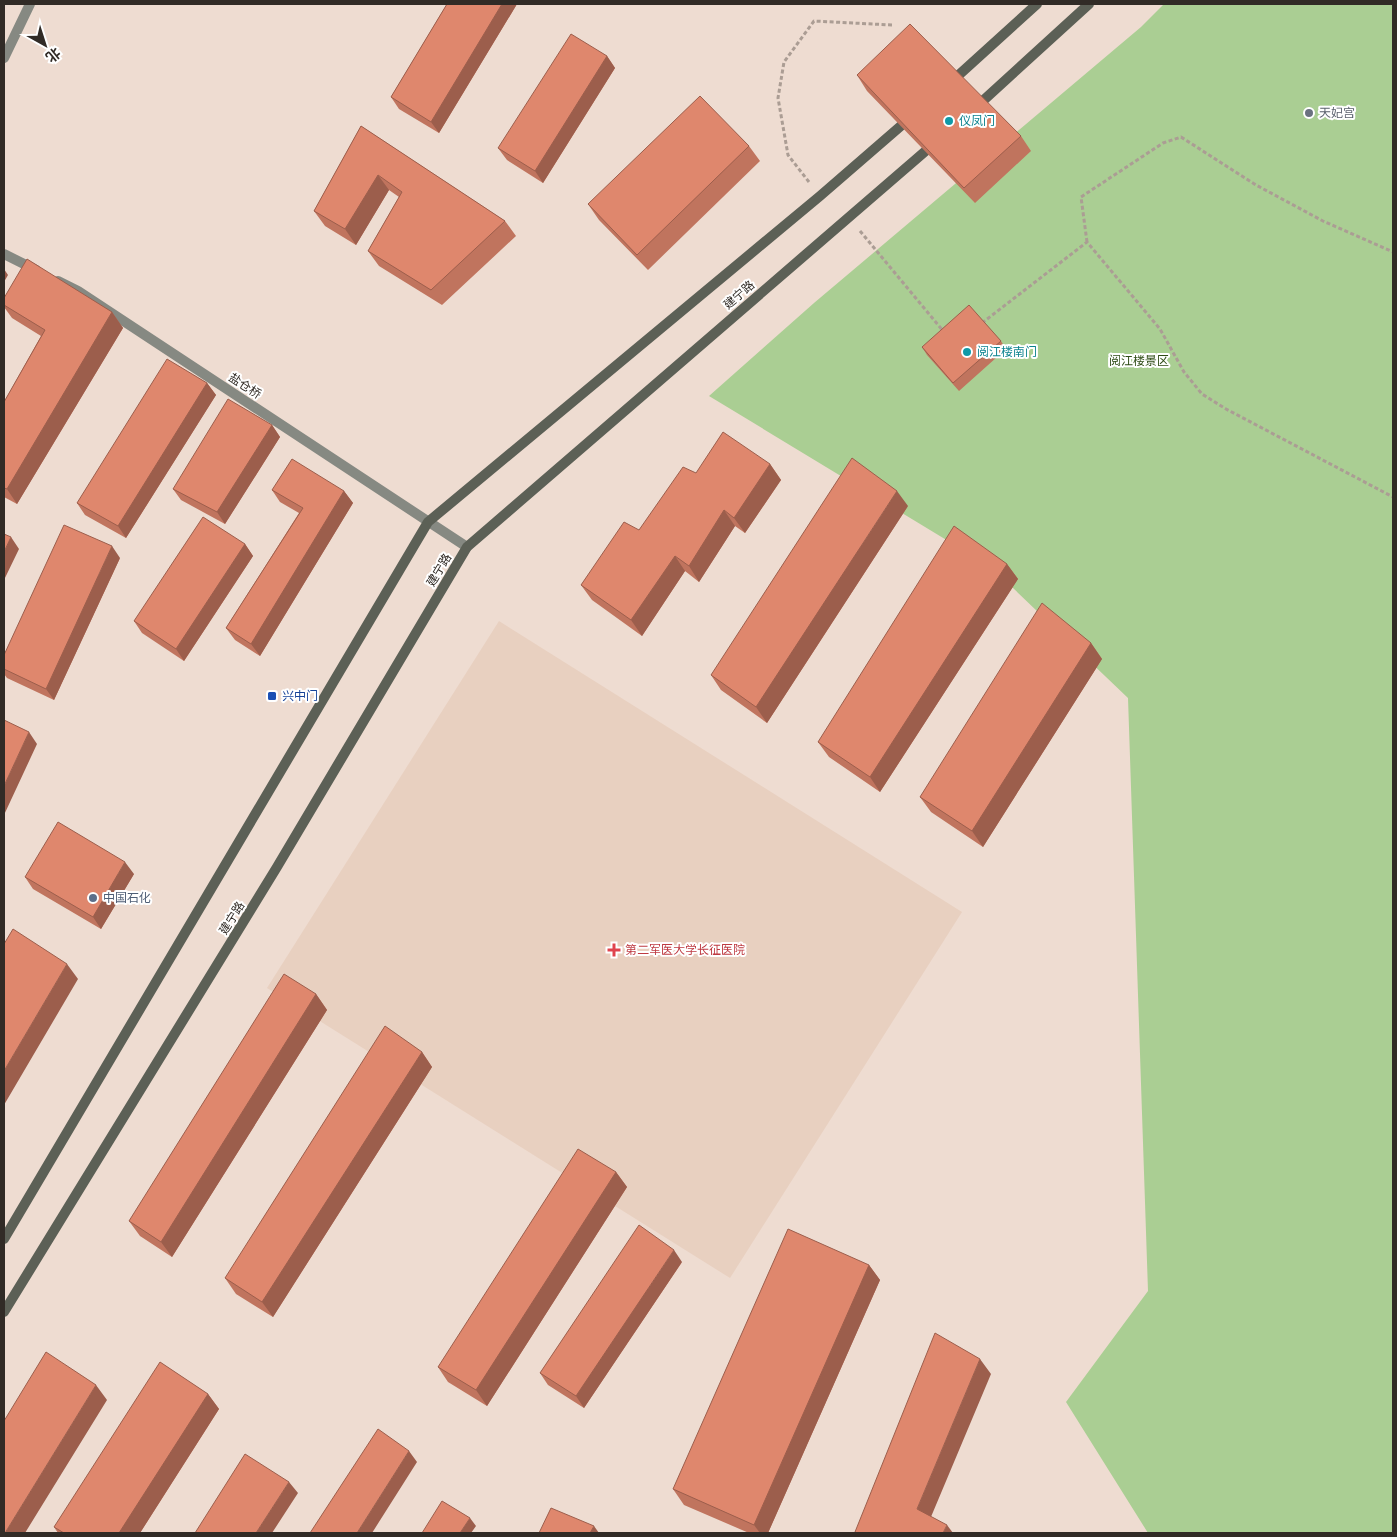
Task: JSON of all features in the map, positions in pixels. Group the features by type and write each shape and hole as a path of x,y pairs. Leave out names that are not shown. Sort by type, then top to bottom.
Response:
{"main road":[{"path":"944,88 1037,4"},
{"path":"967,115 1089,4"},
{"name":"建宁路","path":"4,1239 428,522 820,196 915,113"},
{"name":"建宁路","path":"4,1312 277,867 467,547 945,134"}],"street":[{"path":"4,58 30,4"},
{"name":"盐仓桥","path":"4,254 78,290 467,547"}],"path":[{"path":"820,196 788,155 778,98 784,62 814,22 892,24"},
{"path":"1393,252 1323,221 1256,185 1182,137 1163,143 1081,197 1086,242 1160,329 1184,372 1202,394 1226,409 1393,497"},
{"path":"849,217 949,337"},
{"path":"978,326 1086,242"}],"shaded area":[{"name":"第二军医大学长征医院","path":"499,621 962,912 730,1278 267,988"}],"green space":[{"name":"阅江楼景区","path":"1164,4 1393,4 1393,1533 1148,1533 1066,1402 1148,1291 1128,698 991,567 709,396 814,303 1141,27"}],"building":[{"path":"447,4 502,4 431,122 391,97"},
{"name":"仪凤门","path":"910,24 1021,136 964,188 857,75"},
{"path":"571,34 607,56 535,171 498,148"},
{"path":"700,96 749,146 637,255 588,204"},
{"path":"361,126 505,221 431,290 368,251 402,192 378,175 345,229 314,211"},
{"path":"27,259 112,312 7,489 4,488 4,402 45,330 4,305 4,298"},
{"name":"阅江楼南门","path":"969,305 1001,341 953,383 922,347"},
{"path":"167,359 207,383 118,526 77,503"},
{"path":"228,399 272,425 217,512 173,489"},
{"path":"723,432 770,464 734,518 724,510 689,566 675,556 631,620 581,585 624,522 639,530 683,467 696,473"},
{"path":"852,458 897,491 756,707 711,675"},
{"path":"292,459 344,491 251,644 226,628 303,508 272,490"},
{"path":"203,517 245,544 176,649 134,621"},
{"path":"64,525 112,546 46,689 4,669 4,655"},
{"path":"954,526 1007,564 870,777 818,742"},
{"path":"4,534 11,537 4,552"},
{"path":"1042,603 1091,643 972,831 920,797"},
{"path":"4,720 29,732 4,786"},
{"path":"58,822 125,862 93,917 25,877"},
{"path":"13,929 67,964 4,1071 4,944"},
{"path":"284,974 316,994 161,1242 129,1221"},
{"path":"385,1026 422,1052 262,1302 225,1278"},
{"path":"578,1149 616,1172 476,1390 438,1367"},
{"path":"639,1225 674,1250 576,1396 540,1373"},
{"path":"788,1229 869,1265 754,1525 673,1489"},
{"path":"935,1333 980,1359 917,1509 947,1525 943,1533 855,1532"},
{"path":"46,1352 96,1385 4,1533 4,1421"},
{"path":"160,1362 208,1394 119,1533 64,1533 54,1527"},
{"path":"378,1429 409,1451 357,1533 310,1533"},
{"path":"245,1454 289,1482 256,1533 195,1533"},
{"path":"442,1501 470,1518 460,1533 422,1533"},
{"path":"551,1508 594,1526 590,1533 539,1533"}],"place":[{"name":"天妃宫","path":"1309,113"},
{"name":"仪凤门","path":"949,121"},
{"name":"阅江楼南门","path":"967,352"},
{"name":"兴中门","path":"272,696"},
{"name":"中国石化","path":"93,898"},
{"name":"第二军医大学长征医院","path":"614,950"}]}
